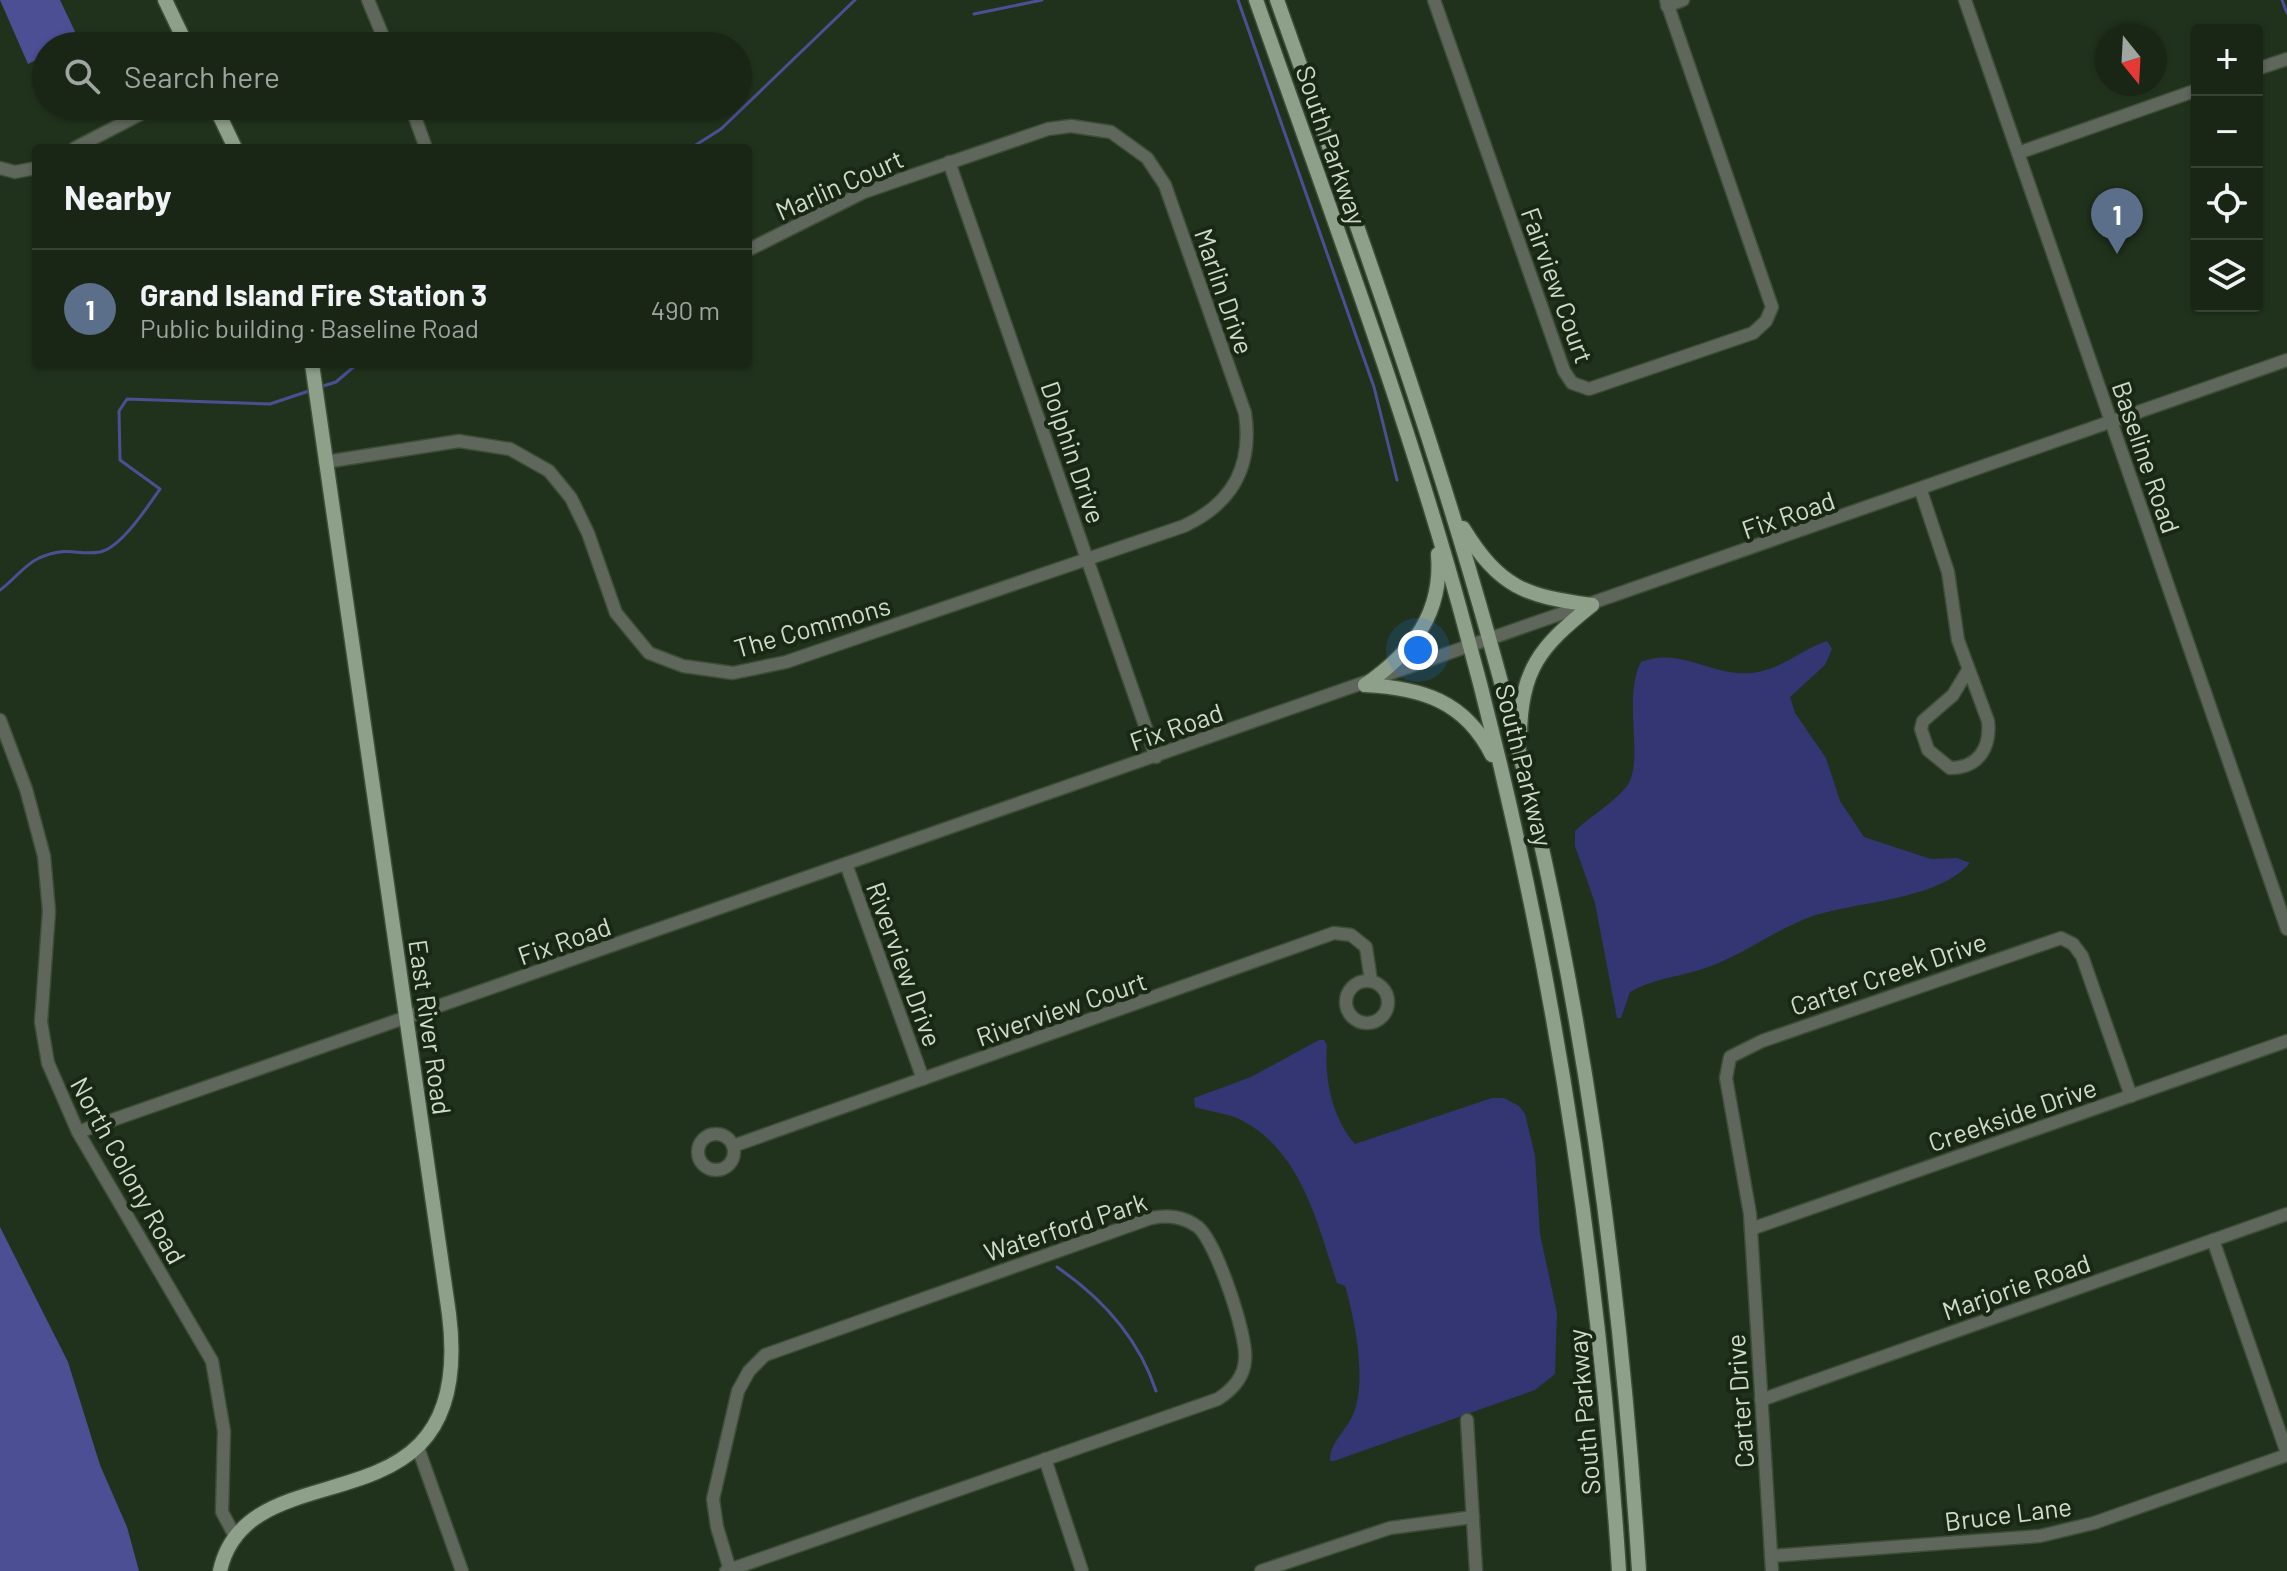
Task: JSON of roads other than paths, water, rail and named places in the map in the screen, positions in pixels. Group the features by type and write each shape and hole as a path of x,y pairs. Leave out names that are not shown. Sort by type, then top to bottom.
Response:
{"main road":[{"path":"165,0 180,32"},
{"name":"South Parkway","path":"1256,0 1432,513 1471,647 1504,778 1534,913 1580,1171 1599,1322 1619,1571"},
{"name":"South Parkway","path":"1277,0 1453,511 1519,755 1562,940 1599,1160 1622,1350 1639,1571"},
{"path":"222,120 233,144"},
{"name":"East River Road","path":"220,1571 236,1538 270,1510 382,1469 418,1448 435,1426 447,1402 454,1356 314,371"},
{"path":"1453,511 1483,557 1507,583 1534,595 1592,605"},
{"path":"1365,685 1412,645 1429,619 1440,571 1432,513"},
{"path":"1519,755 1522,697 1533,664 1560,631 1592,605"},
{"path":"1365,685 1416,690 1452,705 1476,728 1504,778"}],"street":[{"path":"368,0 381,32"},
{"name":"Fairview Court","path":"1434,0 1564,371 1577,386 1589,389 1753,333 1766,321 1772,307 1667,3"},
{"path":"1667,3 1683,0"},
{"name":"Baseline Road","path":"1965,0 2287,929"},
{"path":"2263,67 2287,59"},
{"path":"2018,153 2191,92"},
{"path":"83,144 129,120"},
{"path":"416,120 425,144"},
{"name":"Marlin Drive","path":"949,162 1048,129 1071,126 1111,132 1135,147 1157,171 1184,238 1245,413 1246,461 1231,492 1203,517 1088,560"},
{"name":"Marlin Court","path":"752,248 864,192 949,162"},
{"name":"Dolphin Drive","path":"949,162 1156,757"},
{"path":"0,168 15,172 32,169"},
{"name":"Fix Road","path":"78,1132 1921,491 2287,360"},
{"name":"The Commons","path":"325,462 459,441 500,445 530,459 549,471 571,498 588,533 616,613 649,653 683,666 733,673 786,662 1088,560"},
{"path":"1921,491 1948,572 1958,640 1990,734 1982,755 1965,766 1950,768 1928,750 1921,729 1923,721 1953,695 1968,670"},
{"name":"North Colony Road","path":"0,720 26,789 44,856 49,911 43,1043 55,1086 78,1132 212,1361 224,1431 222,1512 236,1538"},
{"name":"Riverview Drive","path":"846,864 923,1079"},
{"name":"Riverview Court","path":"733,1146 1334,933 1351,935 1366,947 1371,981"},
{"name":"Carter Creek Drive","path":"1751,1229 1726,1078 1727,1062 1734,1053 2048,940 2065,939 2080,951 2131,1096"},
{"name":"Creekside Drive","path":"1751,1229 2287,1041"},
{"name":"Marjorie Road","path":"1761,1400 2287,1214"},
{"name":"Waterford Park","path":"1167,1215 1187,1221 1212,1246 1246,1356 1241,1376 1218,1399 728,1570 713,1499 738,1391 749,1371 765,1355 1151,1218 1167,1215"},
{"name":"Carter Drive","path":"1751,1229 1772,1571"},
{"path":"2213,1240 2287,1454"},
{"path":"1467,1420 1476,1571"},
{"path":"418,1448 462,1571"},
{"name":"Bruce Lane","path":"1771,1556 2040,1536 2094,1523 2287,1454"},
{"path":"1045,1459 1082,1571"},
{"path":"1261,1571 1390,1528 1473,1517"}],"waterway":[{"path":"752,99 855,0"},
{"path":"974,14 1042,0"},
{"path":"1238,0 1374,387 1397,480"},
{"path":"2282,0 2287,13"},
{"path":"697,144 730,120"},
{"path":"320,387 336,382 352,368"},
{"path":"0,590 39,558 65,551 91,553 108,549 133,525 160,489 120,460 119,411 127,399 270,404 309,391"},
{"path":"1057,1267 1089,1292 1117,1321 1140,1354 1156,1391"}],"place":[{"name":"Grand Island Fire Station 3","path":"2117,254"}]}
